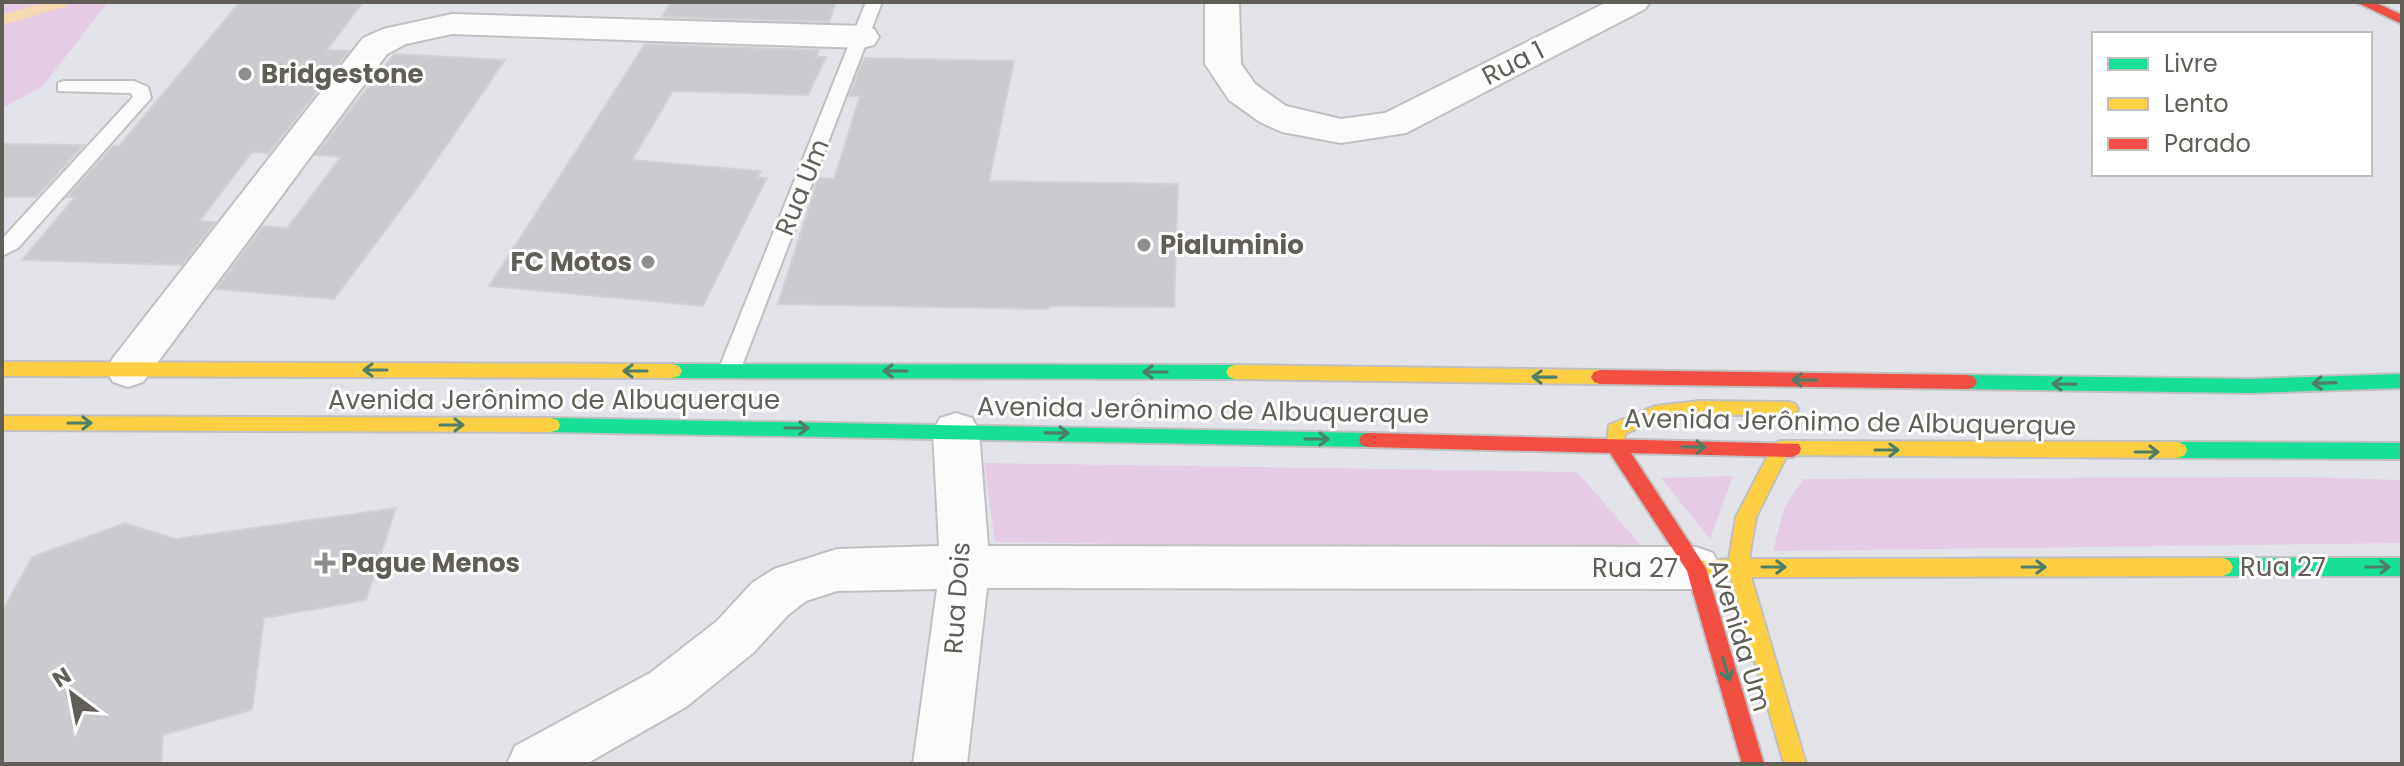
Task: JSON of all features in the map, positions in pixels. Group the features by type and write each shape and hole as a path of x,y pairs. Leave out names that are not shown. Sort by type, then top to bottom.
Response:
{"main road":[{"path":"2363,2 2402,20"},
{"name":"Avenida Jerônimo de Albuquerque","path":"2,369 1256,373 2251,386 2402,381"},
{"path":"2146,403 2251,386"},
{"path":"1616,446 1616,430 1652,412 1802,409"},
{"name":"Avenida Jerônimo de Albuquerque","path":"2,423 719,426 1781,449 2402,451"},
{"name":"Avenida Um","path":"1616,446 1717,567 1795,764"},
{"name":"Avenida Um","path":"1753,764 1717,567 1781,449"},
{"name":"Rua 27","path":"1717,567 2402,567"}],"street":[{"name":"Rua 1","path":"1222,2 1223,64 1236,84 1256,103 1284,119 1318,129 1364,130 1393,124 1633,2"},
{"path":"128,370 375,46 395,36 452,24 862,37"},
{"name":"Rua Dois","path":"940,764 965,567 956,431"},
{"name":"Rua 27","path":"534,764 668,690 735,637 770,599 791,584 837,570 965,567 1717,567"}],"lane":[{"name":"Rua Um","path":"729,371 874,2"},
{"path":"2,249 11,243 142,98 142,91 134,87 64,87"}],"shaded area":[{"path":"2,2 108,2 42,87 2,108"},
{"path":"984,463 1577,472 1647,552 995,542"},
{"path":"1733,476 1710,539 1661,478"},
{"path":"2306,477 2402,480 2402,543 1773,551 1784,508 1803,479"}],"building":[{"name":"Bridgestone","path":"240,2 363,2 327,50 349,51 269,153 252,152 200,221 215,222 182,265 22,260 75,197 67,197 113,146 119,146"},
{"path":"671,2 836,2 829,22 662,17"},
{"path":"645,44 819,50 816,57 826,57 808,95 673,91 632,160 761,171 757,177 767,178 703,306 489,286"},
{"path":"394,54 505,60 420,184 334,299 216,289 263,226 287,228 341,157 315,155"},
{"path":"864,58 1014,61 989,181 1178,184 1174,307 1049,306 1048,309 778,304 818,178 834,179 860,96 849,96"},
{"path":"2,144 84,145 36,197 2,197"},
{"path":"396,508 366,600 264,618 252,710 163,735 161,764 2,764 2,612 32,557 125,523 175,539"}],"waterway":[{"path":"2,20 64,2"}],"traffic: fast":[{"path":"673,371 1235,372"},
{"path":"1968,382 2251,386 2402,381"},
{"path":"551,425 1368,440"},
{"path":"2178,450 2402,451"},
{"path":"2223,567 2402,567"}],"traffic: slow":[{"path":"2,369 673,371"},
{"path":"1235,372 1600,377"},
{"path":"1616,446 1616,430 1655,413 1700,408 1789,409"},
{"path":"2,423 551,425"},
{"path":"1781,449 1746,517 1738,567 1795,764"},
{"path":"1792,449 2178,450"},
{"path":"1696,568 2223,567"}],"traffic: jam":[{"path":"2363,2 2402,20"},
{"path":"1600,377 1968,382"},
{"path":"1368,440 1792,449"},
{"path":"1616,446 1696,568 1753,764"}],"place":[{"name":"Bridgestone","path":"245,74"},
{"name":"Pialuminio","path":"1144,245"},
{"name":"FC Motos","path":"648,262"},
{"name":"Pague Menos","path":"325,563"}]}
